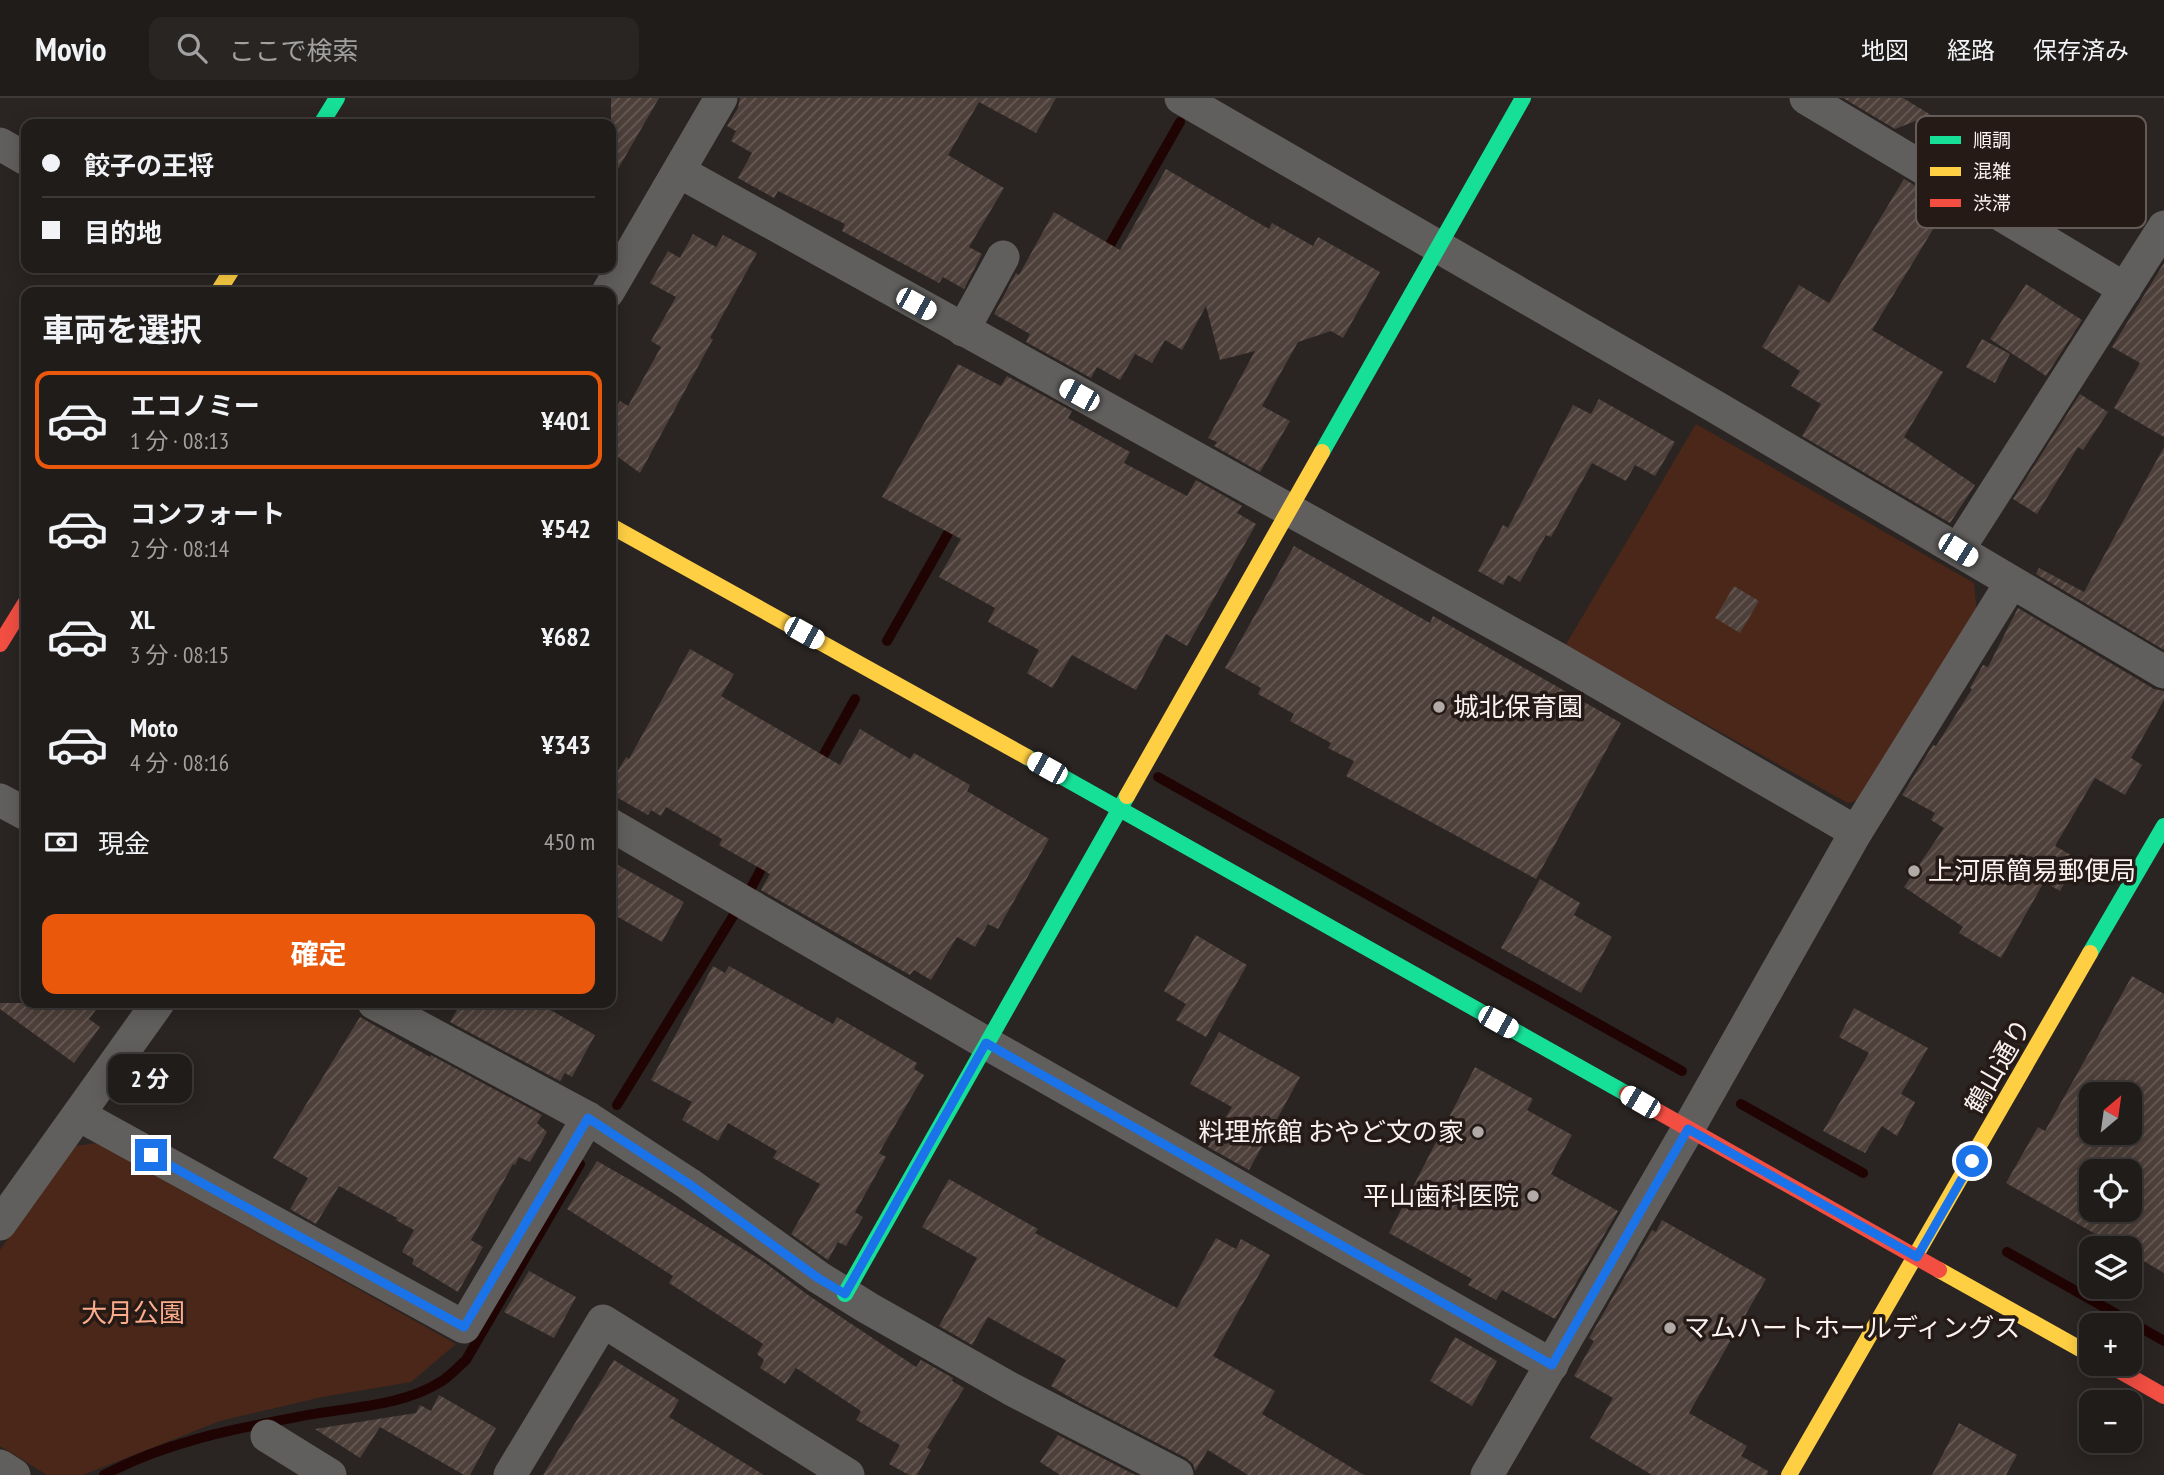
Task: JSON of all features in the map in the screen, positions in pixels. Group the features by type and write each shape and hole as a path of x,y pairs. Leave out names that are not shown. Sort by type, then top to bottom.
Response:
{"street":[{"path":"324,119 337,98"},
{"path":"611,287 721,98"},
{"path":"1181,98 2164,672"},
{"path":"845,1294 1287,510 1523,98"},
{"path":"1806,98 1916,164"},
{"path":"0,144 21,156"},
{"path":"680,172 1558,659 1856,832"},
{"path":"1958,550 2164,227"},
{"path":"2022,228 2124,289"},
{"path":"963,330 1003,257"},
{"path":"616,529 1119,808 2079,1348"},
{"path":"1487,1475 1688,1129 1856,832 2011,583"},
{"path":"0,644 21,610"},
{"path":"0,800 21,811"},
{"name":"鶴山通り","path":"1789,1475 2164,826"},
{"path":"616,828 986,1043 1552,1365"},
{"path":"0,1224 154,1008"},
{"path":"383,1008 588,1118 689,1184 818,1278 845,1294 1011,1389 1177,1475"},
{"path":"79,1115 464,1327 588,1118"},
{"path":"510,1475 603,1321 848,1475"},
{"path":"2129,1376 2164,1396"},
{"path":"267,1436 330,1475"},
{"path":"0,1466 14,1475"}],"green space":[{"path":"1696,424 1974,583 1977,613 1862,799 1848,803 1565,646"},
{"name":"大月公園","path":"97,1143 456,1344 411,1382 322,1397 220,1421 83,1475 47,1475 0,1446 0,1250 75,1146"}],"building":[{"path":"611,98 659,98 616,172 616,119 611,119"},
{"path":"740,98 1056,98 1036,133 979,102 948,155 1004,188 969,247 982,254 964,289 943,277 939,283 842,231 845,224 778,191 774,198 738,178 752,153 731,141 736,131 727,126 738,108"},
{"path":"1843,98 1903,98 1931,115 1916,116 1916,121 1895,129"},
{"path":"1166,169 1269,229 1272,223 1313,246 1318,237 1380,272 1343,338 1331,331 1298,342 1262,406 1290,421 1260,472 1214,446 1217,442 1208,438 1255,351 1220,360 1206,306 1182,350 1165,340 1152,363 1135,354 1120,380 1097,367 1091,378 1026,342 1030,334 994,314 1054,212 1120,250"},
{"path":"1904,179 1916,186 1916,228 1934,228 1872,330 1943,372 1904,437 1975,485 1950,523 1802,436 1821,404 1791,386 1800,371 1762,347 1799,285 1829,303"},
{"path":"693,234 716,247 723,235 757,253 640,473 616,456 616,409 620,401 628,406 661,347 651,341 676,297 650,283 668,251 680,258"},
{"path":"2164,263 2164,437 2114,408 2140,363 2112,347"},
{"path":"2026,284 2082,320 2046,376 1990,339"},
{"path":"1982,339 2010,354 1995,383 1966,367"},
{"path":"958,364 1001,386 1007,376 1072,411 1068,418 1130,452 1124,463 1187,496 1196,480 1242,506 1237,513 1256,524 1187,646 1166,634 1136,690 1072,655 1052,688 1027,673 1039,650 988,622 995,608 939,577 961,539 882,497"},
{"path":"2080,394 2108,412 2083,450 2078,447 2037,514 2013,499"},
{"path":"1599,399 1675,442 1655,476 1635,465 1626,481 1592,463 1551,537 1546,535 1520,582 1508,575 1503,585 1478,571 1503,525 1508,528 1573,405 1591,414"},
{"path":"2164,447 2164,650 2036,574 2039,568 2084,592"},
{"path":"1294,546 1430,623 1433,616 1621,723 1536,879 1346,776 1354,761 1328,748 1331,743 1290,721 1294,714 1258,694 1261,688 1225,668"},
{"path":"1734,586 1759,601 1740,633 1715,618"},
{"path":"2018,608 2154,689 2164,691 2164,700 2131,758 2142,765 2125,795 2095,778 2055,846 2078,859 2060,891 2044,882 2001,958 1959,933 1963,927 1904,887 1944,828 1931,820 1935,813 1902,795 1972,689 1970,688 1983,665 1988,667"},
{"path":"690,649 734,674 721,696 840,765 860,729 910,759 914,753 970,785 967,791 1049,839 998,929 988,924 975,947 957,937 931,980 914,970 910,975 761,890 770,874 719,845 722,839 666,807 661,816 651,810 648,815 616,797 616,774 626,757 629,759"},
{"path":"616,864 684,902 662,942 616,916"},
{"path":"1540,879 1580,903 1574,915 1612,937 1581,993 1501,948"},
{"path":"1196,935 1247,965 1206,1037 1176,1020 1186,1004 1164,991"},
{"path":"713,966 725,973 729,966 833,1024 837,1017 917,1063 914,1069 924,1075 879,1153 886,1157 855,1212 863,1217 846,1246 838,1242 828,1260 791,1234 820,1184 773,1158 777,1151 728,1123 718,1141 682,1120 692,1102 651,1080"},
{"path":"2132,976 2164,994 2164,1273 2142,1260 2142,1236 2099,1236 2006,1183 2038,1127 2045,1131"},
{"path":"0,1003 21,1003 21,1008 97,1008 89,1019 100,1027 74,1063 0,1009"},
{"path":"458,1008 547,1008 595,1035 572,1077 565,1073 560,1081 450,1022"},
{"path":"1854,1008 1928,1048 1901,1094 1915,1102 1897,1136 1882,1126 1865,1153 1823,1131 1869,1053 1839,1037"},
{"path":"360,1017 542,1115 537,1123 547,1132 530,1162 519,1157 515,1165 513,1164 471,1240 483,1247 458,1292 412,1264 414,1259 402,1252 414,1230 339,1186 316,1224 290,1209 308,1178 273,1158"},
{"path":"1219,1032 1300,1077 1249,1170 1208,1147 1232,1107 1190,1084"},
{"path":"1475,1067 1533,1099 1527,1110 1572,1135 1551,1174 1618,1211 1555,1319 1502,1290 1496,1300 1468,1285 1472,1279 1389,1233"},
{"path":"597,1161 764,1262 808,1295 916,1367 921,1360 953,1378 952,1381 964,1388 927,1448 931,1450 917,1475 909,1475 889,1464 900,1445 856,1420 861,1411 796,1368 785,1384 760,1368 764,1360 757,1354 763,1344 669,1283 673,1276 567,1209"},
{"path":"949,1179 1038,1229 1035,1233 1177,1308 1216,1238 1236,1249 1241,1239 1270,1255 1213,1356 1275,1391 1262,1414 1364,1475 1248,1475 1208,1450 1195,1471 1193,1464 1186,1458 1051,1386 1066,1360 988,1317 972,1345 939,1326 977,1258 922,1227"},
{"name":"マムハートホールディングス","path":"1662,1220 1766,1279 1689,1413 1747,1446 1741,1456 1768,1471 1767,1475 1652,1475 1590,1438 1613,1398 1574,1376 1594,1341 1589,1338 1652,1230 1656,1232"},
{"path":"529,1271 576,1297 554,1338 504,1312"},
{"path":"1455,1337 1497,1361 1472,1406 1430,1381"},
{"path":"614,1360 679,1400 669,1417 764,1475 543,1475"},
{"path":"439,1395 496,1428 470,1475 464,1475 380,1427 360,1458 315,1429 416,1413 420,1405 431,1411"},
{"path":"1959,1423 2017,1455 2006,1475 1932,1475"},
{"path":"1058,1435 1135,1475 1060,1475 1040,1462"}],"waterway":[{"path":"1103,257 1180,122"},
{"path":"887,641 955,521"},
{"path":"817,767 855,699"},
{"path":"1158,777 1682,1071"},
{"path":"750,890 767,858"},
{"path":"617,1105 735,913"},
{"path":"1741,1104 1863,1173"},
{"path":"104,1475 151,1454 198,1438 297,1417 390,1402 426,1390 442,1381 466,1360 580,1164"},
{"path":"2007,1252 2164,1341"}],"traffic: fast":[{"path":"324,119 337,98"},
{"path":"1322,452 1523,98"},
{"path":"1027,757 1627,1094"},
{"path":"845,1294 1127,796"},
{"path":"2090,953 2164,826"}],"traffic: slow":[{"path":"221,287 230,273"},
{"path":"1127,796 1322,452"},
{"path":"616,529 1027,757"},
{"path":"1789,1475 2090,953"},
{"path":"1939,1270 2079,1348"}],"traffic: jam":[{"path":"0,644 21,610"},
{"path":"1627,1094 1939,1270"},
{"path":"2129,1376 2164,1396"}],"place":[{"name":"城北保育園","path":"1439,707"},
{"name":"上河原簡易郵便局","path":"1914,871"},
{"name":"料理旅館 おやど文の家","path":"1478,1132"},
{"name":"平山歯科医院","path":"1533,1196"},
{"name":"マムハートホールディングス","path":"1670,1328"}],"route":[{"path":"151,1155 464,1327 588,1118 689,1184 818,1278 845,1294 986,1043 1552,1365 1688,1129 1917,1257 1972,1161"}]}
